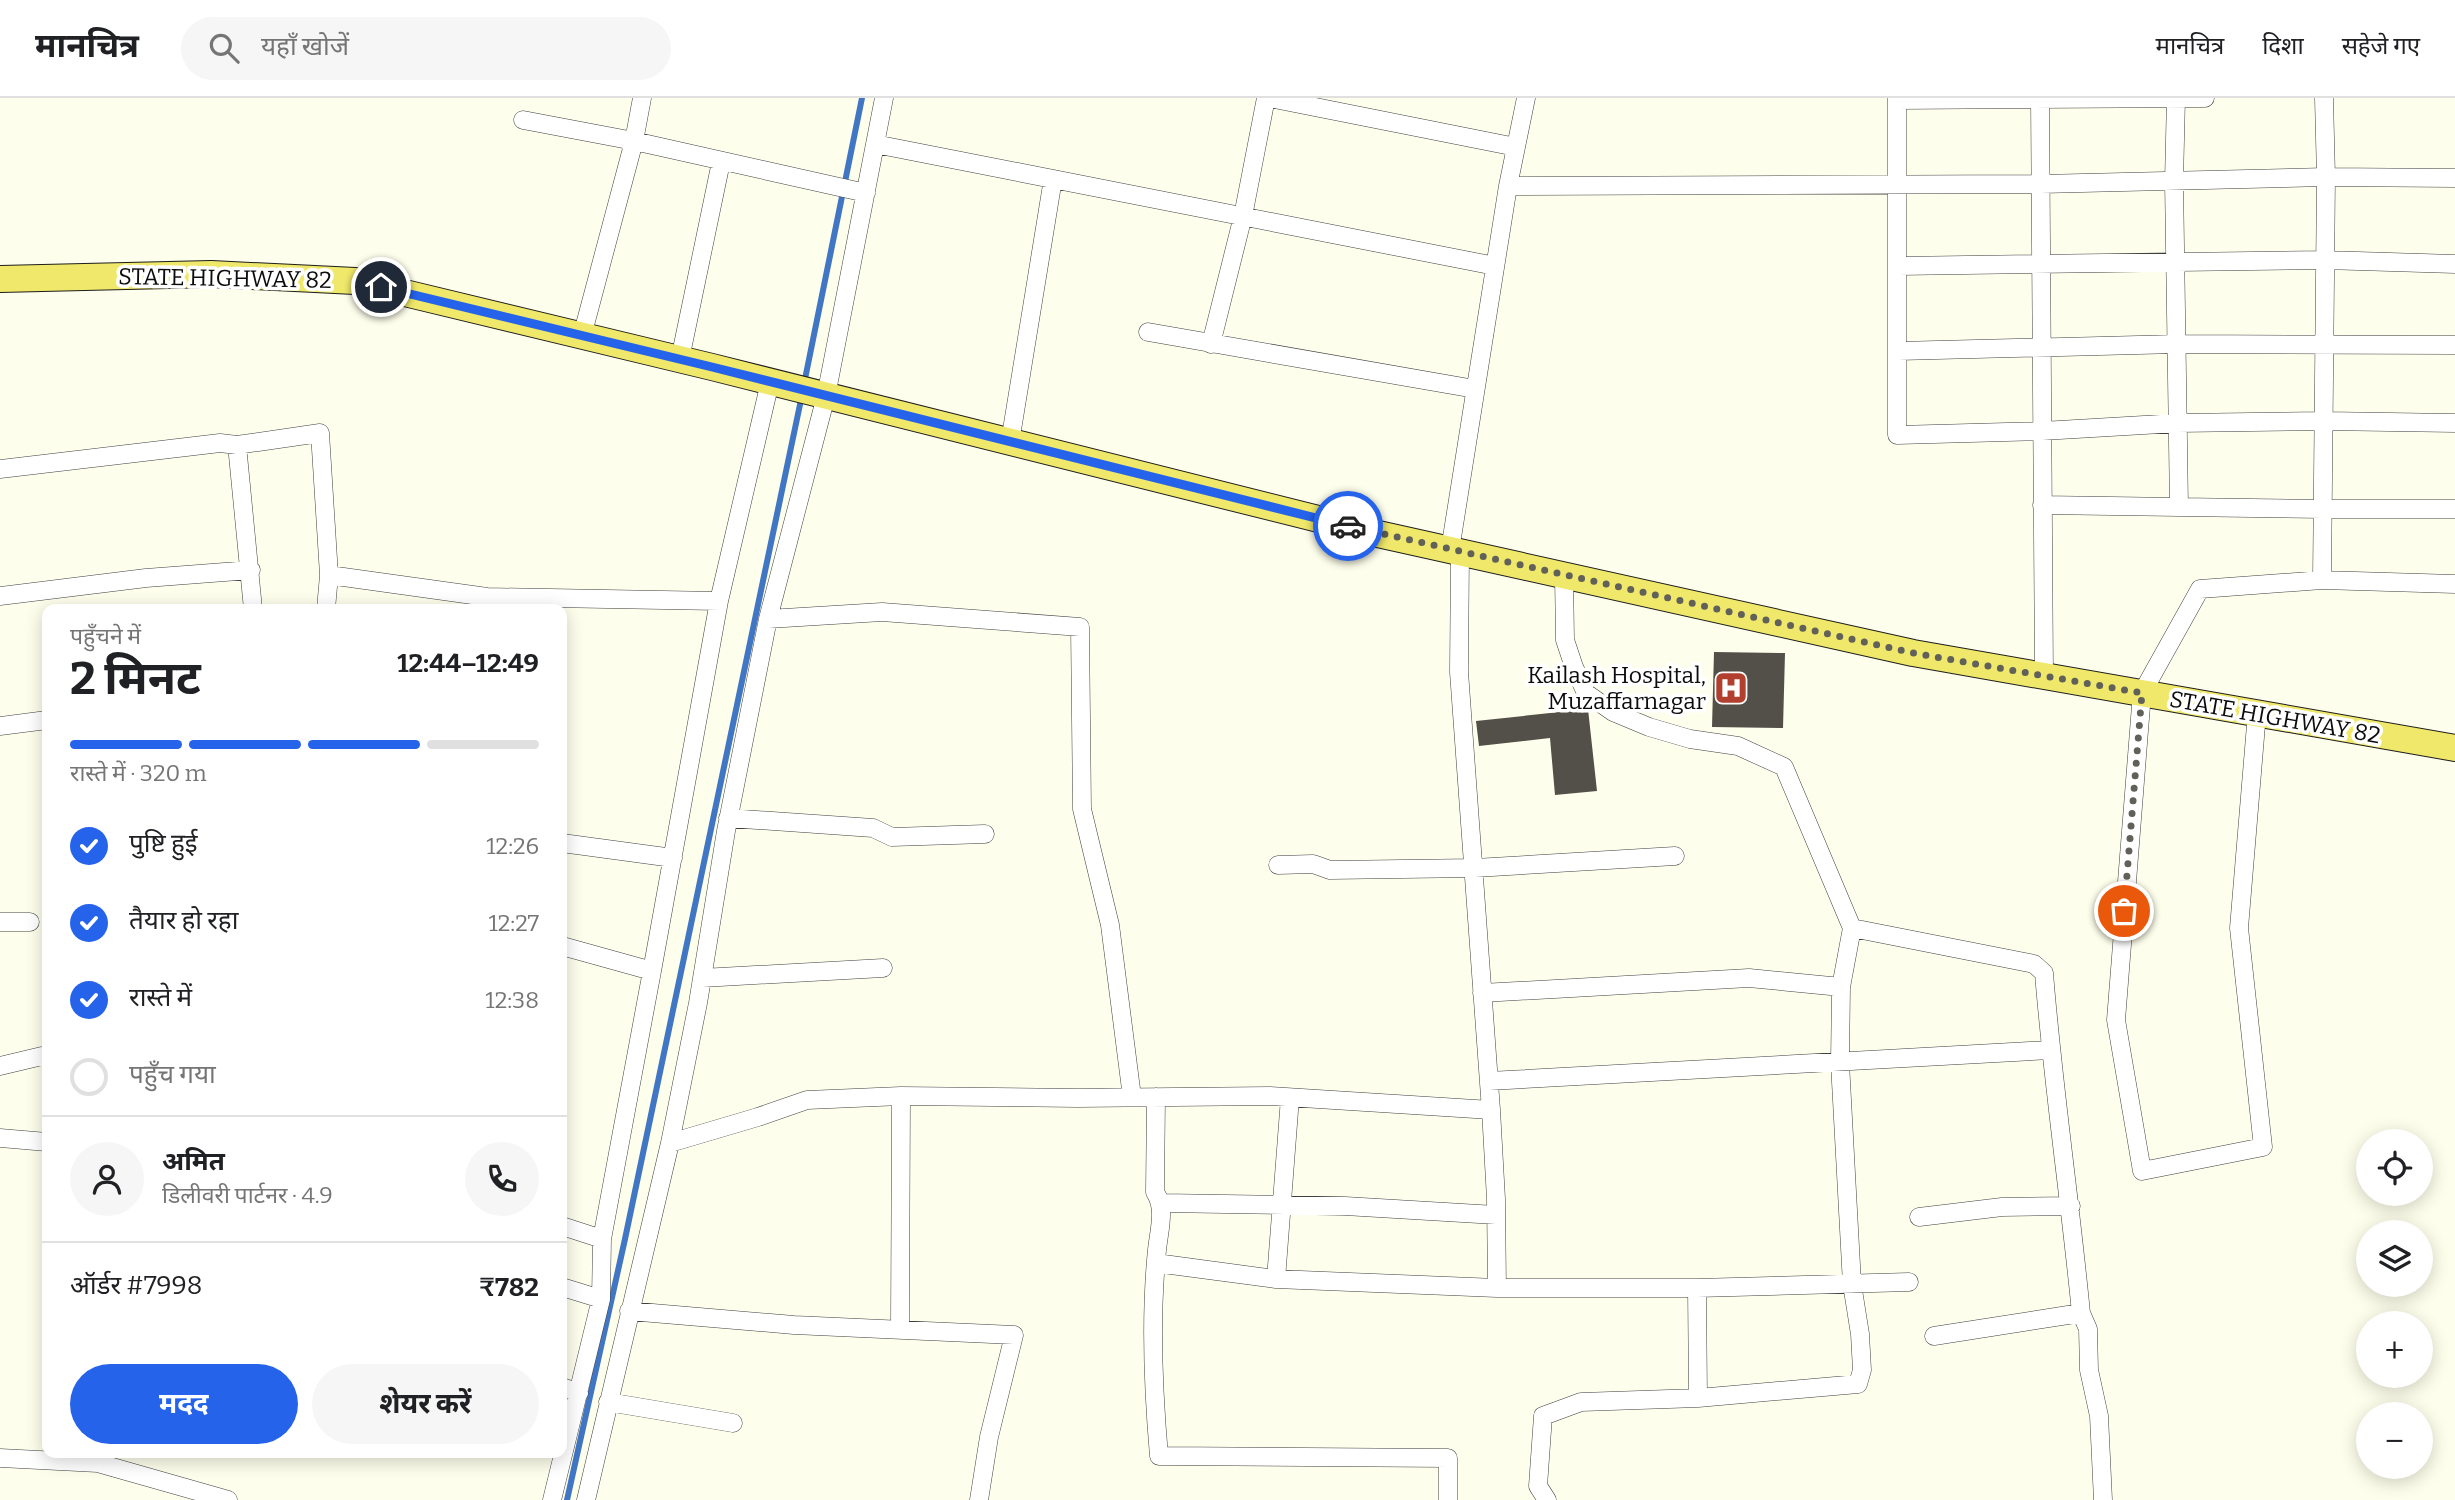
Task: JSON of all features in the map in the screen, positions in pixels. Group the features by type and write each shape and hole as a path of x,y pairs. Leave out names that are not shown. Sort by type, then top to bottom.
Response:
{"main road":[{"name":"STATE HIGHWAY 82","path":"0,279 211,274 355,281 1455,551 1913,653 2455,748"}],"street":[{"path":"582,336 634,141 642,98"},
{"path":"567,1408 570,1390 601,1299 602,1239 719,601 800,390 875,144 884,98"},
{"path":"1211,344 1268,98 1516,147"},
{"path":"1497,1288 1491,1110 1459,672 1455,551 1475,389 1507,186 1526,98"},
{"path":"2040,98 2044,676"},
{"path":"2205,98 1897,99 1898,435 2042,431 2178,423 2455,423"},
{"path":"2322,580 2326,177 2323,98"},
{"path":"2176,99 2174,181 2179,506"},
{"path":"523,120 634,141 860,192"},
{"path":"875,144 1495,266"},
{"path":"680,359 721,162"},
{"path":"1507,186 2041,184 2326,177 2455,178 2455,194"},
{"path":"1010,442 1053,179"},
{"path":"1898,266 2325,260 2455,264"},
{"path":"1148,332 1475,389"},
{"path":"1898,351 2177,344 2455,345"},
{"path":"586,1500 670,1143 702,978 728,818 768,618 800,390"},
{"path":"0,469 220,443 237,445 320,433 330,575 327,604"},
{"path":"237,445 253,604"},
{"path":"2042,505 2455,509"},
{"path":"0,596 146,578 251,570"},
{"path":"330,575 487,597 719,601"},
{"path":"1547,1500 1538,1486 1543,1416 1581,1402 1698,1398 1858,1384 1862,1370 1852,1284 1840,1063 1841,987 1852,928 1784,767 1738,746 1690,739 1649,727 1613,712 1586,693 1565,640 1564,575"},
{"path":"2257,713 2239,928 2263,1147 2142,1171 2116,1020 2142,693 2200,589 2322,580 2455,583"},
{"path":"768,618 882,612 1080,627 1082,808 1110,925 1132,1097"},
{"path":"0,726 42,721"},
{"path":"728,818 873,828 892,837 985,834"},
{"path":"567,845 673,858"},
{"path":"1278,865 1313,864 1330,870 1475,868 1675,856"},
{"path":"0,922 30,922"},
{"path":"1852,928 2034,964 2044,973 2050,1050 2071,1206 2081,1313 2088,1329 2089,1370 2099,1416 2103,1500"},
{"path":"567,947 652,971"},
{"path":"702,978 883,968"},
{"path":"1482,993 1749,978 1841,987"},
{"path":"1489,1081 2050,1050"},
{"path":"0,1066 42,1056"},
{"path":"900,1328 901,1096"},
{"path":"670,1143 807,1100 901,1096 1290,1098 1491,1110"},
{"path":"1156,1097 1155,1192 1162,1203 1156,1263 1153,1389 1159,1456 1448,1458 1448,1500"},
{"path":"1276,1279 1290,1098"},
{"path":"0,1138 42,1142"},
{"path":"1162,1203 1345,1206 1496,1216"},
{"path":"1919,1217 2002,1208 2071,1206"},
{"path":"567,1228 602,1239"},
{"path":"1156,1263 1276,1279 1497,1288 1697,1288 1909,1282"},
{"path":"1697,1288 1698,1398"},
{"path":"567,1289 601,1299"},
{"path":"629,1311 794,1325 1014,1335 989,1437 979,1500"},
{"path":"1934,1336 2081,1313"},
{"path":"608,1402 733,1423"},
{"path":"0,1458 98,1463 228,1500"},
{"path":"552,1500 559,1458"}],"building":[{"path":"1714,652 1785,653 1783,728 1712,727"},
{"path":"1588,709 1597,791 1555,795 1550,738 1479,746 1476,721"}],"waterway":[{"path":"804,384 862,98"},
{"path":"567,1500 625,1239 802,395"}],"way so far":[{"path":"1348,526 1913,653 2142,693 2124,911"}],"place":[{"name":"Kailash Hospital, Muzaffarnagar","path":"1731,688"}],"route":[{"path":"381,287 1348,526"}]}
